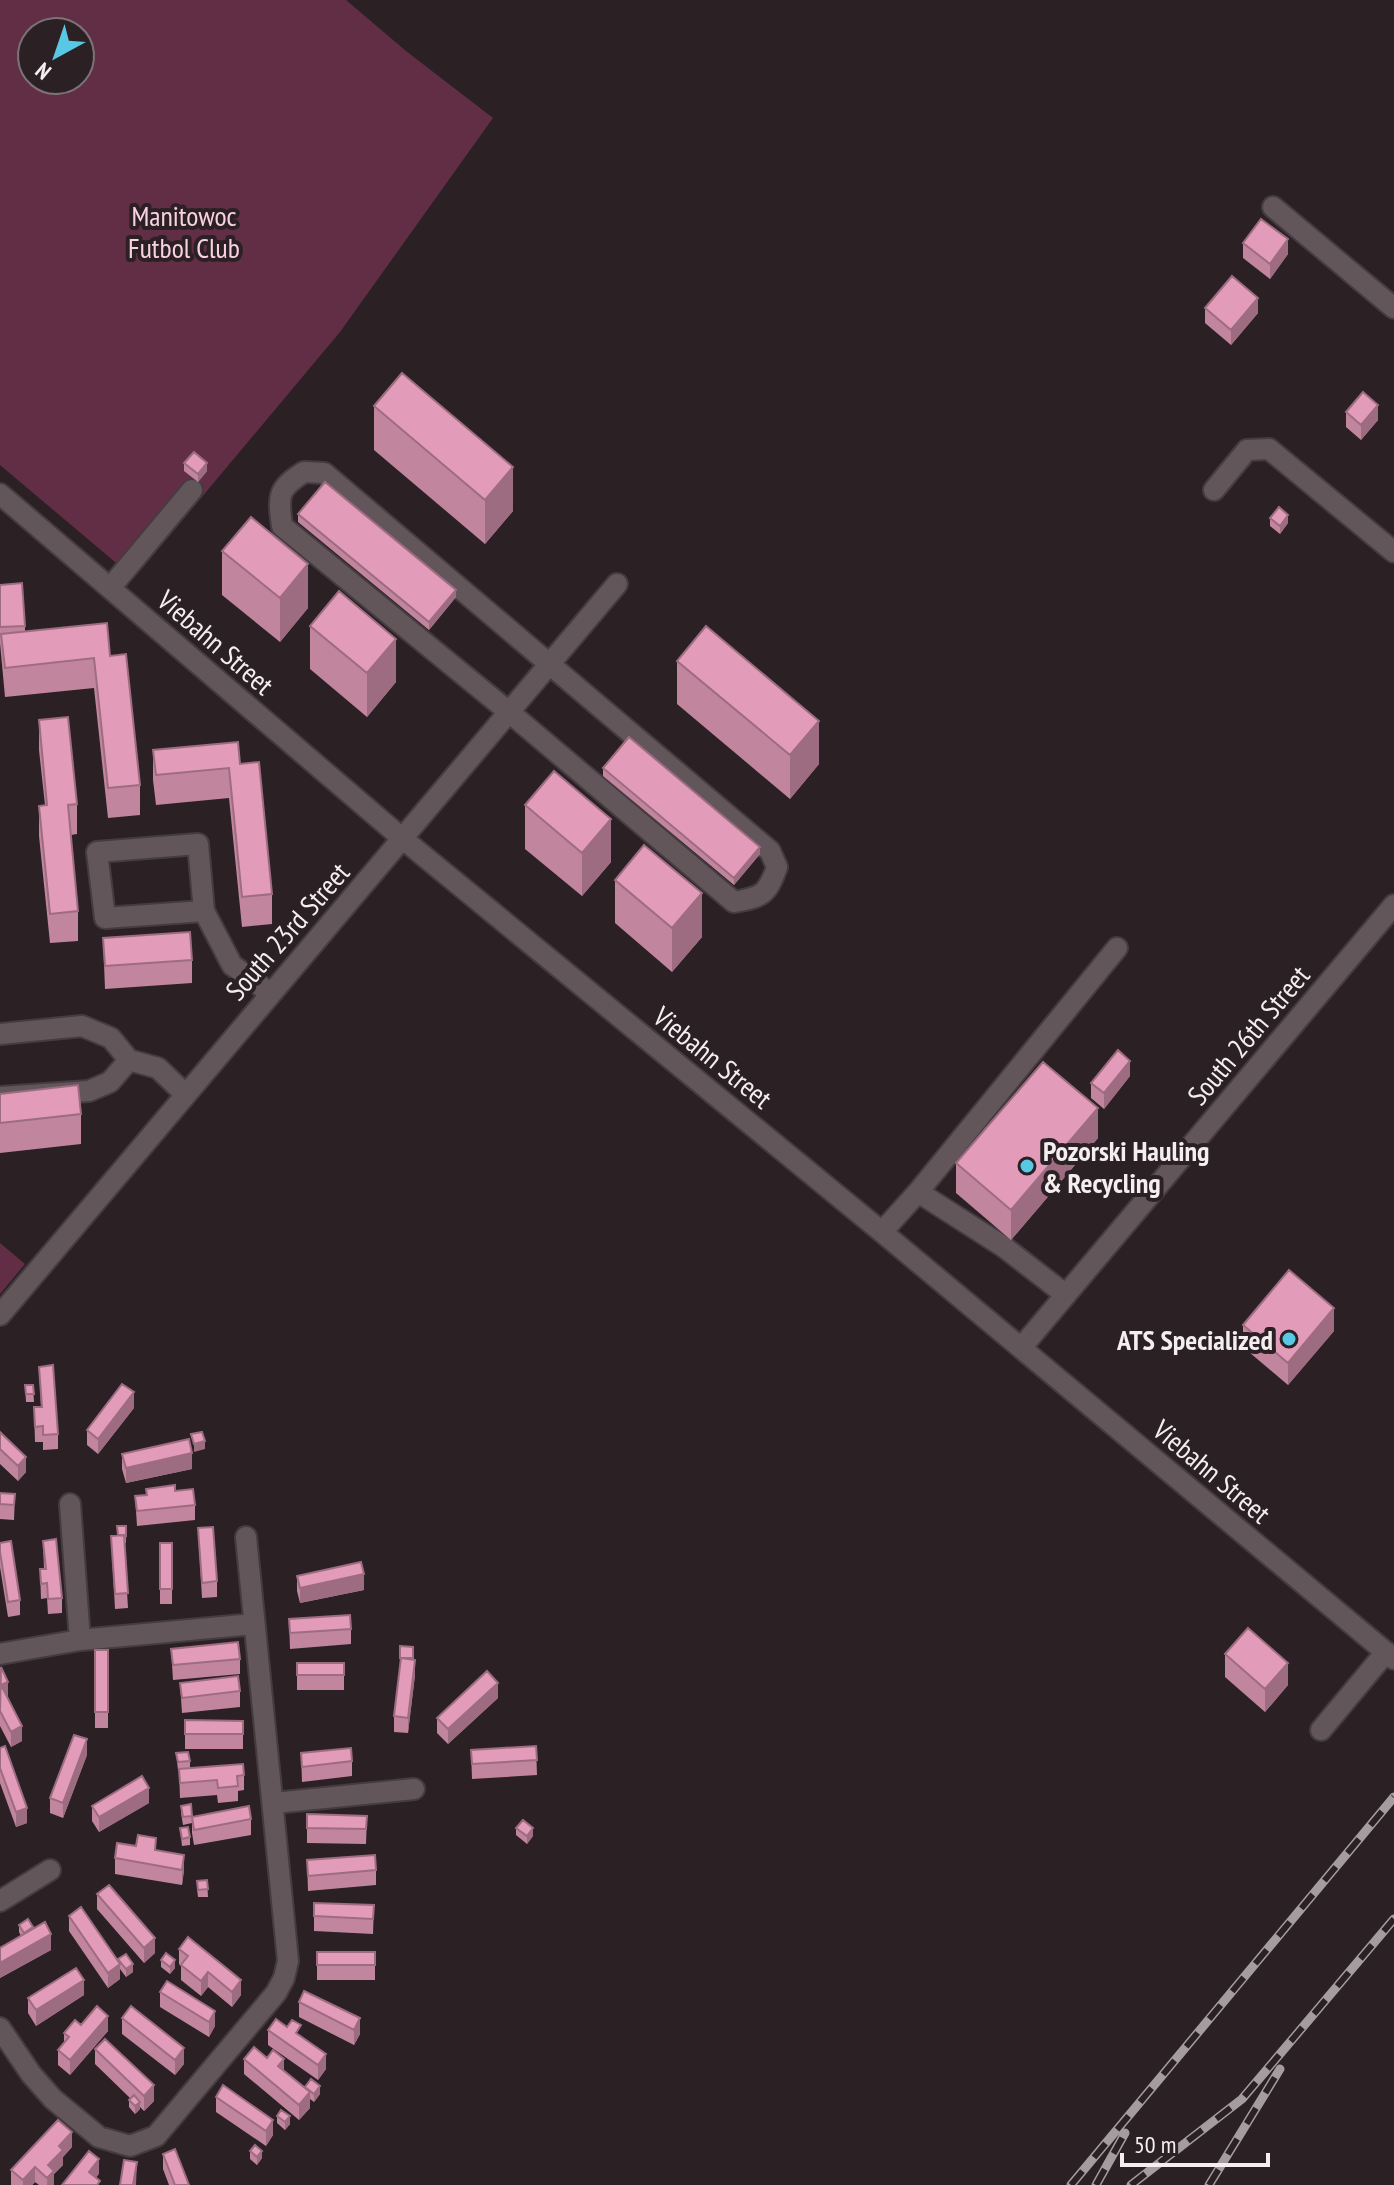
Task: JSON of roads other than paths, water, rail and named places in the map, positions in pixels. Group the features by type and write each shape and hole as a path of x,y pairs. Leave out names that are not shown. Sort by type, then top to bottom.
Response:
{"street":[{"path":"1273,207 1394,308"},
{"path":"1214,490 1247,450 1269,449 1394,552"},
{"path":"304,472 324,473 770,851 777,867 771,886 757,898 734,902 509,712 282,526 279,502 286,484 304,472"},
{"path":"110,588 192,490"},
{"name":"Viebahn Street","path":"0,494 403,839 882,1232 1390,1656"},
{"name":"South 23rd Street","path":"0,1315 617,584"},
{"path":"204,911 105,918 97,852 198,844 204,911 232,965 270,993"},
{"name":"South 26th Street","path":"1021,1348 1394,905"},
{"path":"882,1232 1117,948"},
{"path":"0,1034 82,1026 111,1038 129,1060 158,1068 185,1094"},
{"path":"0,1097 89,1091 110,1082 129,1060"},
{"path":"918,1192 1004,1247 1066,1295"},
{"path":"70,1504 80,1640"},
{"path":"0,2028 31,2074 53,2099 99,2137 130,2146 156,2136 276,1993 284,1978 288,1961 246,1537"},
{"path":"0,1654 80,1640 254,1624"},
{"path":"1321,1730 1390,1656"},
{"path":"274,1803 414,1789"},
{"path":"0,1901 50,1870"}],"railway":[{"path":"1071,2185 1394,1797"},
{"path":"1131,2185 1242,2099 1394,1919"},
{"path":"1209,2185 1280,2069"},
{"path":"1096,2185 1125,2133"}],"place":[{"name":"Pozorski Hauling & Recycling","path":"1027,1166"},
{"name":"ATS Specialized","path":"1289,1339"}],"park label":[{"name":"Manitowoc Futbol Club","path":"184,231"}]}
